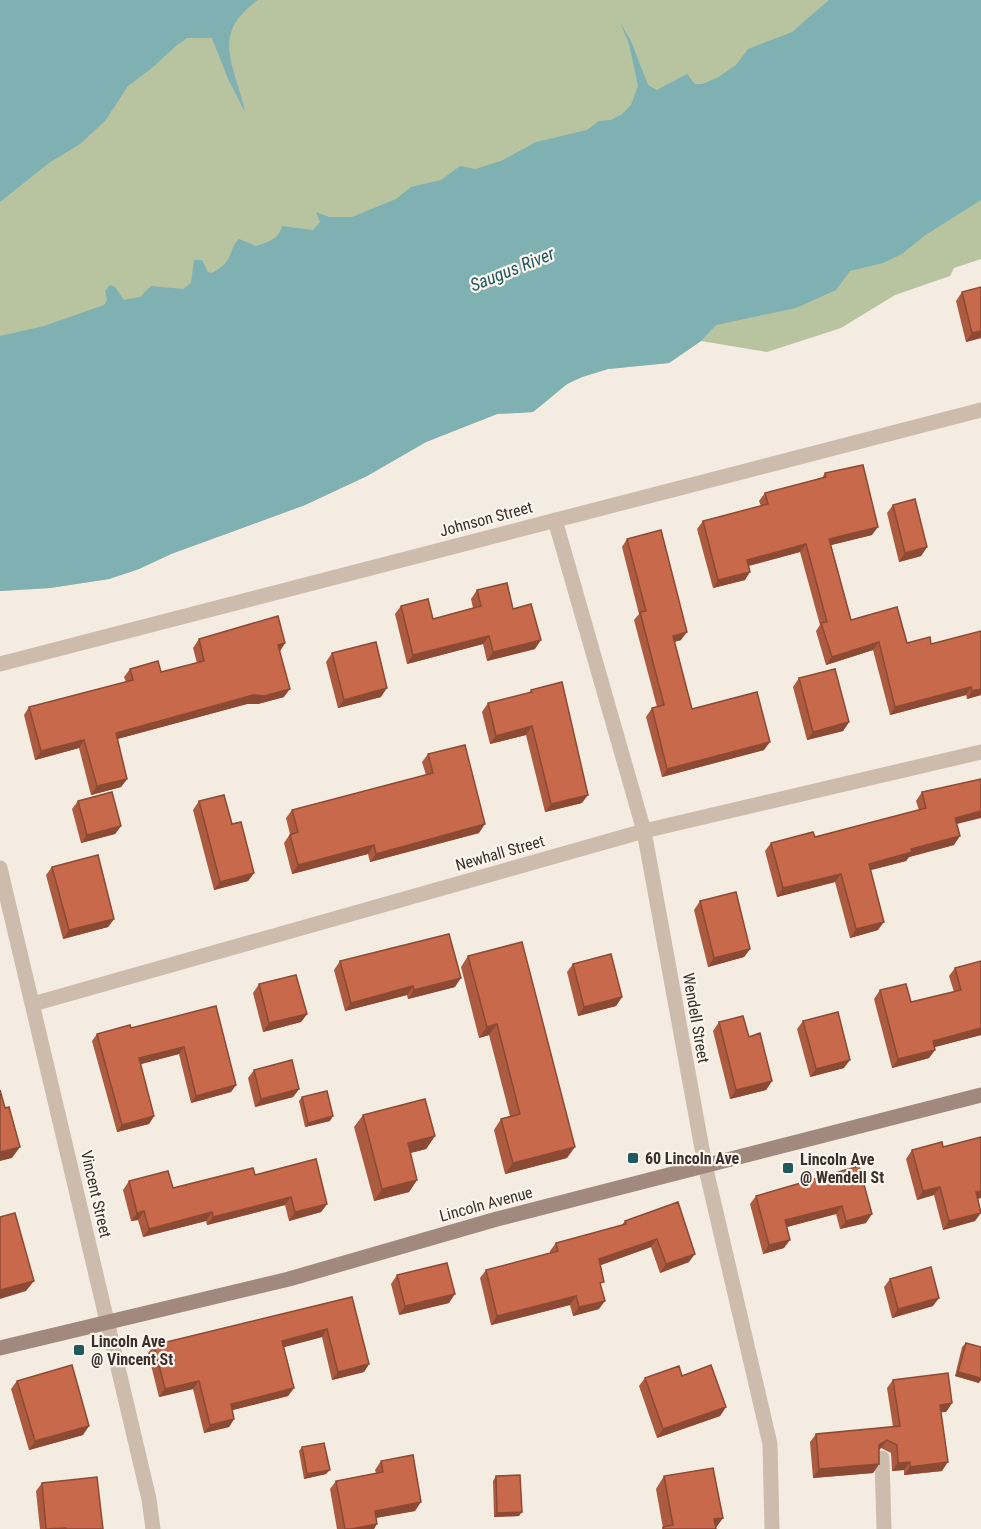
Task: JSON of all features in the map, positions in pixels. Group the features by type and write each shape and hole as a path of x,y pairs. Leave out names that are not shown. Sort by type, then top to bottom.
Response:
{"main road":[{"name":"Lincoln Avenue","path":"0,1348 289,1279 497,1219 981,1095"}],"street":[{"name":"Johnson Street","path":"0,664 981,410"},
{"name":"Wendell Street","path":"555,520 645,831 705,1165 770,1444 772,1529"},
{"name":"Newhall Street","path":"33,1004 645,831 981,752"},
{"name":"Vincent Street","path":"0,868 107,1321 153,1529"},
{"path":"882,1458 884,1529"}],"green space":[{"path":"0,0 981,0 981,259 954,268 950,276 895,295 841,328 767,352 701,341 669,363 608,369 582,377 567,384 533,412 497,414 426,442 367,476 305,505 171,554 139,569 109,579 50,588 0,591"}],"water":[{"path":"0,0 258,0 243,13 234,26 230,38 229,52 245,112 228,79 212,38 187,38 128,86 105,121 80,144 49,163 0,202"},
{"name":"Saugus River","path":"829,0 981,0 981,200 924,236 902,254 883,263 850,271 836,290 796,308 716,325 701,341 669,363 608,369 582,377 567,384 533,412 497,414 426,442 367,476 305,505 171,554 139,569 109,579 50,588 0,591 0,336 44,326 104,305 107,300 105,291 110,285 115,287 124,300 140,297 151,286 183,289 191,283 194,260 202,260 208,272 212,273 225,264 239,239 256,246 276,237 282,226 313,230 320,222 316,212 329,217 352,217 396,199 411,187 441,180 460,166 475,169 501,161 536,142 587,130 599,121 611,120 631,105 638,86 629,44 620,22 631,41 648,85 657,90 687,74 695,84 702,84 717,78 736,65 748,49 792,32"}],"building":[{"path":"981,287 981,331 972,333 962,292"},
{"path":"863,465 878,527 829,539 851,620 897,607 907,643 930,637 931,644 981,631 981,689 972,691 971,687 895,707 879,642 832,657 821,623 827,622 806,544 747,560 750,572 718,580 703,521 768,504 765,493 826,477 825,473"},
{"path":"915,499 927,547 905,553 893,505"},
{"path":"661,530 687,632 673,636 692,709 757,692 770,742 667,769 652,708 664,705 640,612 646,611 627,539"},
{"path":"507,583 513,609 531,604 541,640 493,652 489,636 413,655 401,606 428,599 433,619 481,606 477,590"},
{"path":"278,616 285,643 278,645 290,689 264,696 253,695 116,733 127,779 97,786 84,740 41,751 29,707 133,680 130,669 158,661 161,672 204,661 199,639"},
{"path":"376,642 387,688 344,700 332,653"},
{"path":"835,669 849,722 813,732 799,678"},
{"path":"562,682 588,795 551,804 532,726 496,736 488,703"},
{"path":"465,745 485,824 376,854 374,845 298,865 290,835 298,832 292,810 433,773 428,754"},
{"path":"981,779 981,811 955,818 960,836 911,849 912,852 869,864 884,922 856,929 841,874 783,888 771,843 813,832 815,837 926,808 922,792"},
{"path":"112,792 121,826 87,835 78,801"},
{"path":"224,795 232,824 241,822 254,873 220,882 199,801"},
{"path":"98,855 114,919 69,930 52,867"},
{"path":"736,892 750,949 714,958 700,901"},
{"path":"449,934 461,978 414,990 413,986 351,1003 340,961"},
{"path":"522,942 575,1147 513,1163 501,1119 520,1114 497,1024 487,1027 468,956"},
{"path":"611,954 622,997 584,1007 573,964"},
{"path":"981,961 981,1028 933,1041 935,1050 898,1059 880,990 906,984 911,1002 961,990 955,968"},
{"path":"296,975 307,1014 269,1023 259,984"},
{"path":"216,1006 236,1085 196,1096 184,1047 139,1058 154,1116 122,1125 97,1034 130,1025 131,1028"},
{"path":"838,1012 850,1060 816,1069 803,1021"},
{"path":"743,1016 749,1037 760,1033 772,1081 736,1090 719,1022"},
{"path":"292,1060 299,1089 261,1099 254,1070"},
{"path":"0,1090 5,1108 9,1107 20,1147 0,1152"},
{"path":"327,1091 333,1116 308,1123 302,1097"},
{"path":"425,1099 435,1136 408,1143 417,1180 382,1189 363,1115"},
{"path":"981,1137 981,1191 976,1192 981,1213 949,1221 940,1187 923,1191 912,1150 942,1142 943,1147"},
{"path":"316,1159 327,1204 295,1212 291,1197 213,1217 212,1212 149,1229 144,1211 137,1213 129,1181 168,1171 173,1188 253,1168 255,1175"},
{"path":"859,1166 872,1214 846,1221 842,1206 785,1220 790,1240 769,1245 756,1196"},
{"path":"678,1202 695,1254 666,1264 657,1239 599,1259 604,1282 600,1283 605,1301 579,1307 576,1296 497,1316 486,1270 558,1251 556,1243 626,1224 625,1221"},
{"path":"15,1213 34,1281 0,1290 0,1217"},
{"path":"447,1263 455,1294 405,1306 397,1275"},
{"path":"931,1267 939,1298 898,1309 890,1279"},
{"path":"352,1297 369,1364 338,1372 327,1329 282,1341 294,1388 231,1404 234,1419 210,1425 199,1381 165,1389 154,1345"},
{"path":"966,1343 981,1347 981,1378 958,1372"},
{"path":"72,1365 89,1426 35,1441 17,1381"},
{"path":"711,1365 726,1407 663,1429 645,1378 679,1366 682,1376"},
{"path":"948,1373 952,1403 940,1405 948,1462 910,1467 910,1462 898,1463 897,1445 887,1440 879,1445 879,1464 819,1469 816,1434 900,1426 893,1380"},
{"path":"324,1443 330,1470 307,1474 302,1447"},
{"path":"413,1455 421,1502 375,1511 377,1524 345,1529 336,1481 383,1472 381,1461"},
{"path":"713,1468 723,1518 714,1519 716,1529 663,1529 663,1527 673,1525 664,1476"},
{"path":"520,1475 522,1512 497,1513 496,1476"},
{"path":"97,1477 103,1529 46,1529 42,1483"}],"place":[{"name":"60 Lincoln Ave","path":"633,1158"},
{"name":"Lincoln Ave @ Wendell St","path":"788,1168"},
{"name":"Lincoln Ave @ Vincent St","path":"79,1350"}]}
